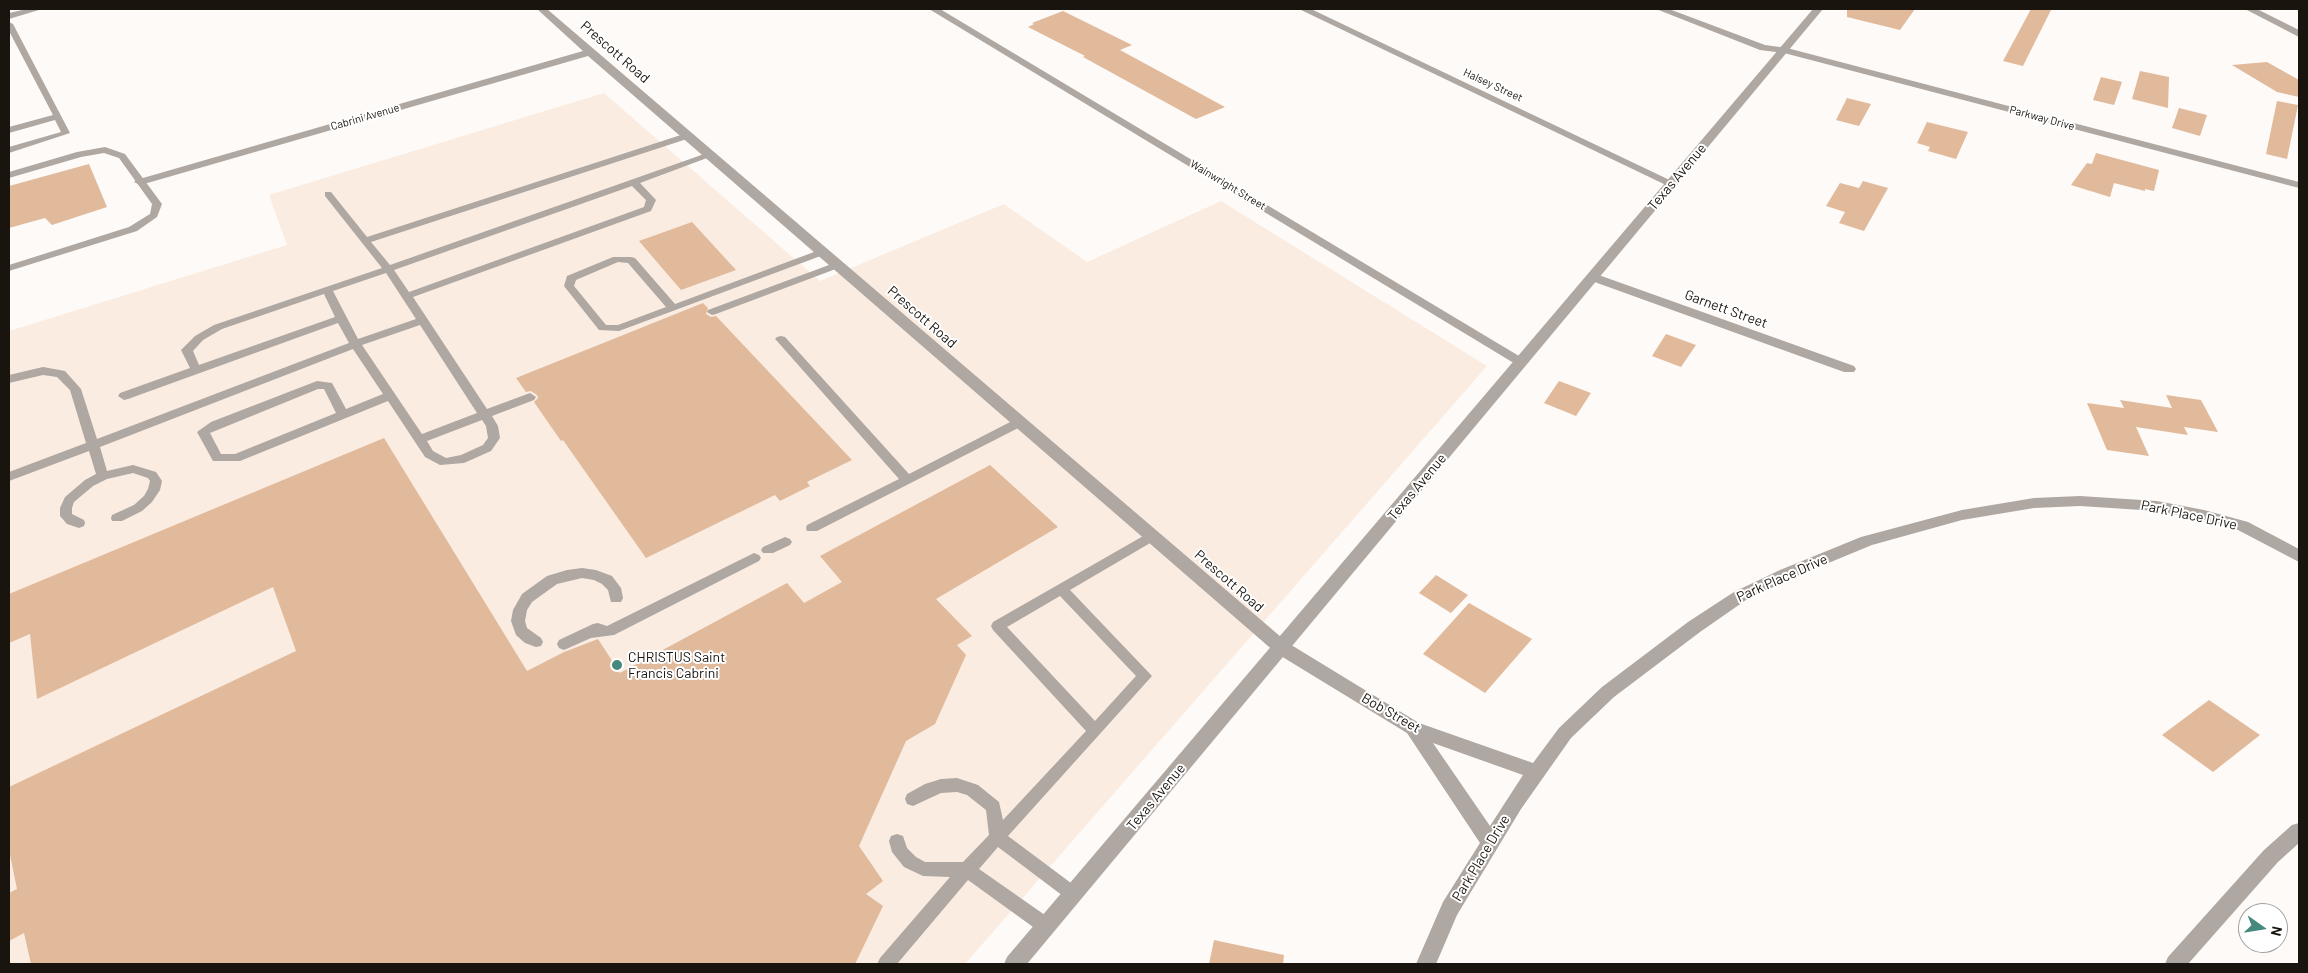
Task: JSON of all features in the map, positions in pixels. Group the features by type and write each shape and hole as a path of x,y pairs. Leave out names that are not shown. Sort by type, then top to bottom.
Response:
{"street":[{"path":"9,16 37,9"},
{"name":"Prescott Road","path":"542,9 1282,648"},
{"name":"Wainwright Street","path":"934,9 1522,362"},
{"name":"Halsey Street","path":"1304,9 1672,184"},
{"name":"Parkway Drive","path":"1660,9 1763,48 1784,50 2299,185"},
{"name":"Parkway Drive","path":"1685,9 1771,42 1784,50"},
{"name":"Texas Avenue","path":"1014,964 1282,648 1818,9"},
{"path":"2250,9 2299,34"},
{"name":"Cabrini Avenue","path":"140,182 590,52"},
{"name":"Garnett Street","path":"1593,277 1849,368"},
{"name":"Park Place Drive","path":"1426,964 1450,909 1490,842 1536,772 1565,733 1608,692 1694,626 1740,596 1786,574 1867,541 1962,515 2025,504 2104,502 2157,506 2243,526 2299,556"},
{"name":"Bob Street","path":"1282,648 1413,728 1536,772"},
{"path":"1413,728 1490,842"},
{"path":"2175,964 2271,856 2299,831"}],"lane":[{"path":"9,24 66,133 9,150"},
{"path":"9,130 58,116"},
{"path":"365,241 687,136"},
{"path":"9,175 80,154 105,150 122,156 157,204 154,215 133,229 9,268"},
{"path":"196,370 187,350 199,338 218,327 388,270 710,155"},
{"path":"407,296 648,209 652,200 634,182"},
{"path":"327,290 355,344 429,454 444,462 464,459 487,448 494,438 492,426 407,296 328,194"},
{"path":"673,308 631,260 617,259 571,278 568,286 603,328 619,328 673,308 822,252"},
{"path":"716,313 837,265"},
{"path":"124,396 341,318"},
{"path":"9,477 95,446 355,344 422,320"},
{"path":"781,339 906,480"},
{"path":"9,379 43,372 61,374 76,389 103,476"},
{"path":"343,416 328,386 318,385 214,425 203,432 216,458 236,458 343,416 390,396"},
{"path":"419,440 526,396"},
{"path":"812,528 1020,422"},
{"path":"80,523 72,521 66,516 66,508 69,500 83,487 103,476 133,469 152,475 156,481 154,490 148,499 138,508 117,518"},
{"path":"1095,731 998,626 1152,536"},
{"path":"768,550 785,542"},
{"path":"564,644 592,633 609,631 754,558"},
{"path":"536,642 530,640 521,631 518,621 520,610 527,598 538,588 552,580 582,573 596,575 607,580 614,588 616,598"},
{"path":"886,964 967,870 1146,676 1061,589"},
{"path":"592,633 605,622"},
{"path":"913,799 925,791 941,786 957,785 972,790 993,808 997,837 1074,894"},
{"path":"897,841 900,852 910,862 923,869 967,870 1046,926"}],"shaded area":[{"name":"CHRISTUS Saint Francis Cabrini","path":"604,93 820,281 1004,204 1087,262 1221,201 1487,366 965,964 9,964 9,331 287,245 269,195"}],"building":[{"path":"1847,9 1915,9 1900,30 1847,17"},
{"path":"2031,9 2051,10 2023,66 2003,61"},
{"path":"1063,11 1132,45 1120,50 1225,107 1196,119 1083,57 1085,56 1028,27 1034,24 1032,23"},
{"path":"2267,62 2299,80 2299,97 2277,92 2232,65"},
{"path":"2140,71 2169,77 2168,108 2132,99"},
{"path":"2101,77 2122,82 2114,105 2093,100"},
{"path":"1847,98 1871,104 1859,126 1836,120"},
{"path":"2277,101 2298,105 2287,159 2266,154"},
{"path":"2179,108 2207,115 2200,136 2172,128"},
{"path":"1927,122 1968,132 1956,159 1928,151 1930,147 1917,143"},
{"path":"2096,153 2159,170 2154,191 2145,189 2145,191 2114,183 2110,197 2071,185 2087,163 2092,164"},
{"path":"89,164 107,207 52,225 45,218 9,228 9,186"},
{"path":"1863,181 1888,188 1864,231 1839,223 1845,212 1826,206 1840,183 1859,188"},
{"path":"692,222 736,270 681,290 639,241"},
{"path":"703,303 708,308 706,314 711,317 716,316 852,460 807,482 810,486 780,501 775,495 646,558 534,402 538,398 537,395 531,391 526,392 516,378"},
{"path":"1666,334 1696,345 1681,367 1652,356"},
{"path":"1559,381 1591,393 1576,416 1544,403"},
{"path":"2166,395 2201,400 2218,432 2184,427 2188,435 2136,427 2149,456 2107,450 2087,403 2124,408 2120,400 2172,408"},
{"path":"384,438 527,671 564,652 598,639 620,673 787,583 804,603 842,582 820,556 990,465 1058,527 936,599 972,636 957,645 966,655 935,724 906,741 859,846 883,881 866,894 883,906 855,964 31,964 24,933 9,941 9,893 17,889 9,850 9,787 296,651 273,587 37,699 30,634 9,643 9,594"},
{"path":"1436,575 1468,595 1451,613 1419,593"},
{"path":"1469,603 1532,639 1485,693 1423,654"},
{"path":"2209,700 2260,735 2213,772 2162,735"},
{"path":"1214,940 1284,955 1283,964 1209,964"}],"place":[{"name":"CHRISTUS Saint Francis Cabrini","path":"617,665"}]}
